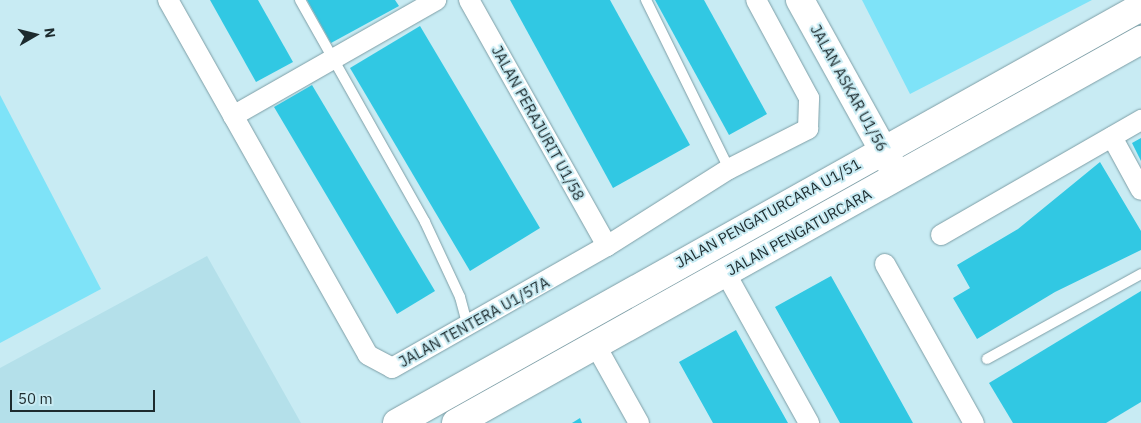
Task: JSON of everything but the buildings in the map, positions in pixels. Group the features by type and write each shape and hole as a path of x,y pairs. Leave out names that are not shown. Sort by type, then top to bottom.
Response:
{"street":[{"name":"JALAN TENTERA U1/57A","path":"168,0 368,356 392,368 607,246 730,170 808,129 809,98 756,0"},
{"path":"233,116 333,61 436,0"},
{"name":"JALAN PERAJURIT U1/58","path":"468,0 607,246"},
{"name":"JALAN ASKAR U1/56","path":"800,0 898,177"},
{"name":"JALAN PENGATURCARA U1/51","path":"397,423 883,149 1141,7"},
{"name":"JALAN PENGATURCARA","path":"456,423 1141,40"},
{"path":"941,235 1141,120"},
{"path":"1112,137 1141,190"},
{"path":"885,264 974,423"},
{"path":"667,270 683,296"},
{"path":"725,272 809,423"},
{"path":"596,346 638,423"}],"lane":[{"path":"300,0 424,222 460,297 468,326"},
{"path":"646,0 730,170"},
{"path":"987,359 1141,274"}],"shaded area":[{"path":"862,0 1092,0 910,94"},
{"path":"0,95 101,289 0,343"},
{"path":"207,256 301,423 0,423 0,368"}]}
